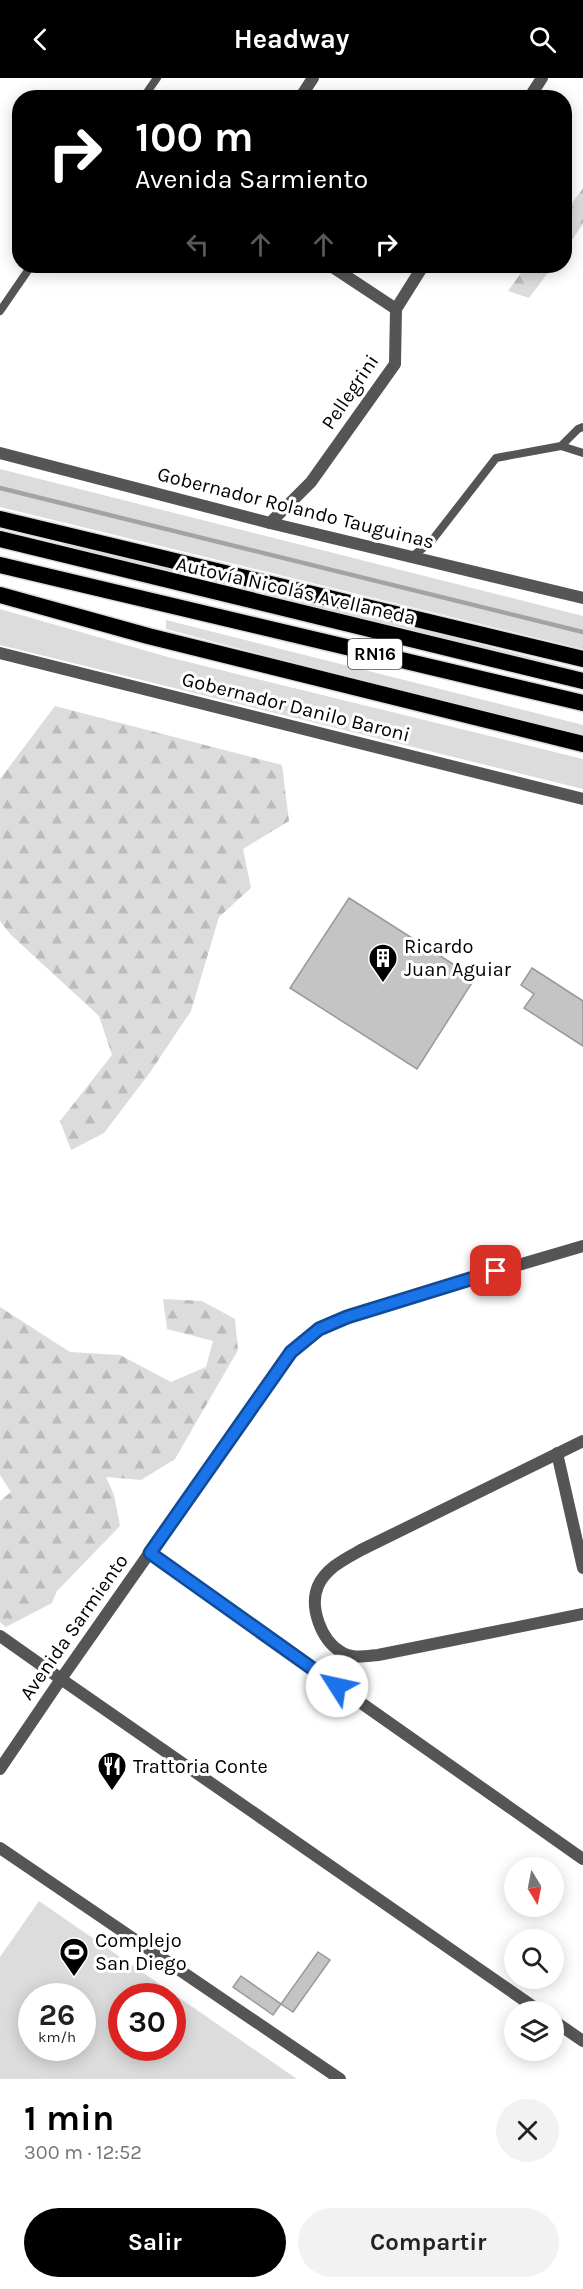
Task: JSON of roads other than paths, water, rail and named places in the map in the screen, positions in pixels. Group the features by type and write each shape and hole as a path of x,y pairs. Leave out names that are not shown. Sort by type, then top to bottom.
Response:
{"highway":[{"path":"0,519 583,659"},
{"name":"Autovía Nicolás Avellaneda","path":"0,539 583,681"},
{"name":"RN16","path":"0,565 583,703"},
{"path":"0,595 148,636 583,744"}],"street":[{"path":"342,273 396,309 419,273"},
{"name":"Pellegrini","path":"270,523 311,482 395,363 396,309"},
{"name":"Gobernador Rolando Tauguinas","path":"0,453 270,523 583,598"},
{"name":"Gobernador Danilo Baroni","path":"0,653 583,799"},
{"name":"Avenida Sarmiento","path":"0,1769 291,1352 319,1329 366,1310 583,1246"},
{"path":"583,1441 361,1550 334,1566 318,1585 314,1605 317,1622 326,1636 340,1652 356,1657 378,1655 583,1614"},
{"path":"557,1453 583,1568"},
{"path":"150,1553 583,1858"},
{"path":"0,1636 524,2001"},
{"path":"337,1686 340,1652"},
{"path":"0,1848 340,2079"},
{"path":"564,2027 583,2041"}],"lane":[{"path":"0,311 26,273"},
{"path":"561,446 578,429 583,428"},
{"path":"411,557 430,543 496,458 561,446 583,453"}],"waterway":[{"path":"0,488 583,632"}],"place":[{"name":"Ricardo Juan Aguiar","path":"383,984"},
{"name":"Trattoria Conte","path":"112,1792"},
{"name":"Complejo San Diego","path":"74,1978"}]}
